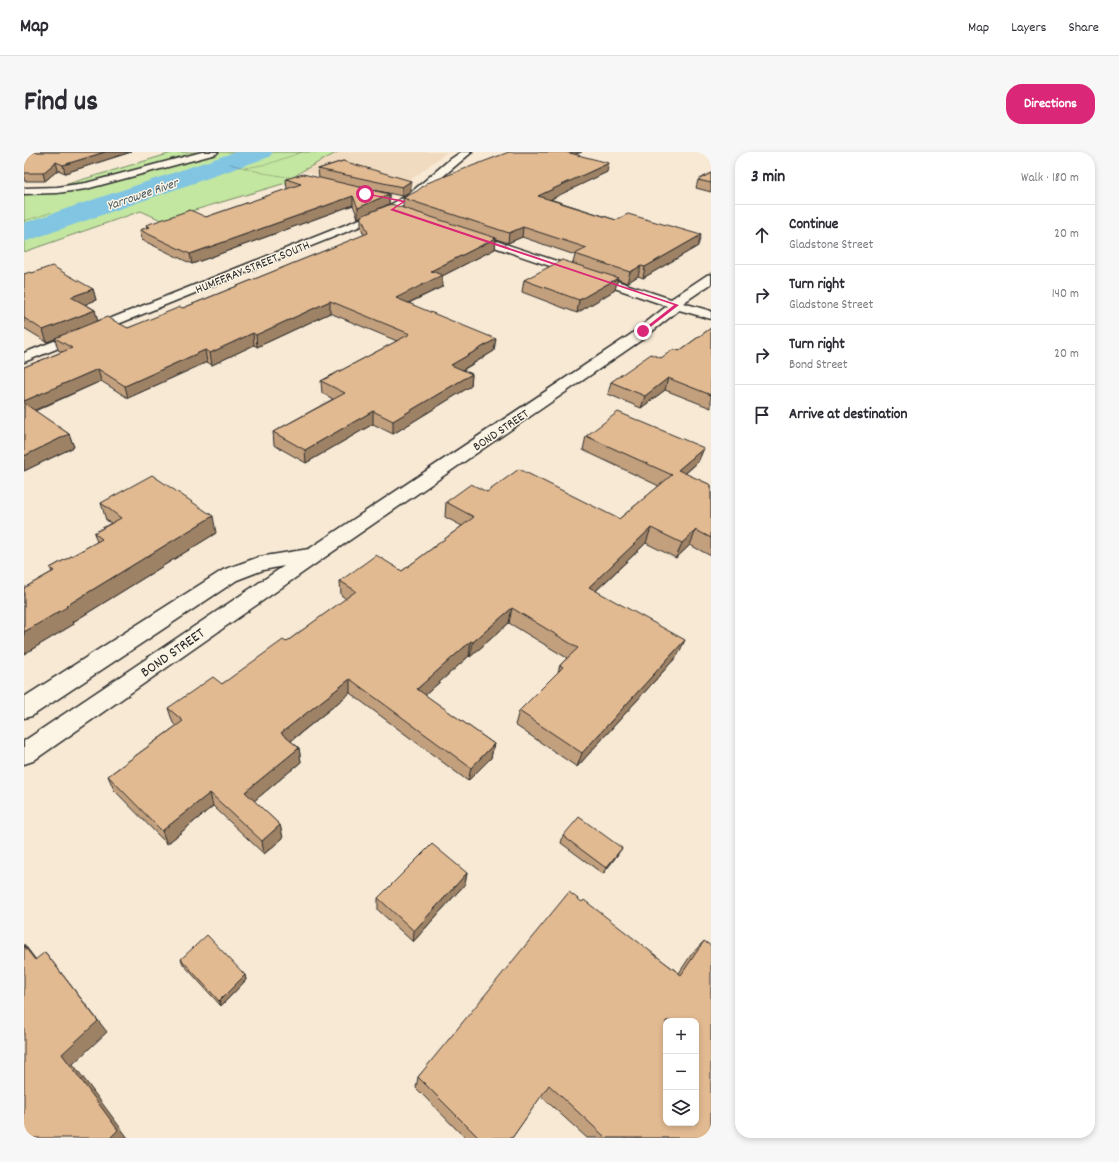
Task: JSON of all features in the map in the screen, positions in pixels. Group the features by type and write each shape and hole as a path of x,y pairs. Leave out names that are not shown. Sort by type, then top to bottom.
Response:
{"street":[{"path":"24,191 58,190 91,185 213,152"},
{"name":"HUMFFRAY STREET SOUTH","path":"24,358 369,220 389,204 405,208 421,190 451,163 468,152"},
{"path":"457,231 711,315"},
{"name":"BOND STREET","path":"24,754 321,550 635,338 674,304 711,278"},
{"name":"BOND STREET","path":"24,709 230,575 259,564 297,557 321,550"}],"path":[{"path":"298,177 295,178 243,168 268,164 302,152"}],"shaded area":[{"path":"338,152 447,152 390,196 302,171"}],"green space":[{"path":"175,152 338,152 302,171 286,183 161,220 141,211 24,252 24,193 54,188"}],"building":[{"path":"24,152 105,152 63,165 56,162 43,173 24,173"},
{"path":"509,152 566,152 609,163 538,196 616,220 628,214 701,235 645,267 641,266 630,272 575,254 587,248 523,227 509,233 403,198 417,191 427,183"},
{"path":"343,161 411,181 402,187 318,169"},
{"path":"711,173 711,183 698,180"},
{"path":"303,174 389,194 358,208 353,196 190,254 140,230 150,227 146,225 190,210 206,217 301,184 286,179"},
{"path":"391,204 496,238 431,271 442,275 396,298 496,339 451,365 472,374 393,421 373,411 305,450 273,432 345,393 321,381 410,334 330,301 256,335 253,333 210,353 205,350 125,386 98,369 24,401 24,367 72,348 55,338 107,317 128,328 180,307 183,308 368,233 361,216"},
{"path":"562,260 618,278 579,300 524,280"},
{"path":"52,266 93,289 71,297 95,310 43,330 24,318 24,274 30,272 32,273"},
{"path":"711,328 711,395 668,378 645,396 611,382 651,354 661,358 674,349 679,351"},
{"path":"24,403 69,434 24,456"},
{"path":"618,412 704,448 678,470 711,485 711,538 696,530 682,543 651,528 589,587 685,640 582,753 519,711 563,667 560,665 578,648 512,608 473,642 471,641 417,689 494,744 471,768 350,679 281,733 299,748 245,792 280,825 262,841 210,793 162,831 108,776 183,721 168,708 213,677 222,684 283,640 286,642 356,591 340,581 376,555 402,571 474,517 446,502 471,484 487,492 519,469 619,519 672,475 586,436"},
{"path":"152,475 213,516 24,632 24,588 54,571 50,568 102,539 94,533 121,518 101,503"},
{"path":"579,817 622,848 606,868 563,836"},
{"path":"432,844 467,873 414,931 378,898"},
{"path":"569,892 582,902 584,900 681,975 704,941 711,946 711,1138 606,1138 549,1085 512,1138 479,1138 418,1077"},
{"path":"207,935 245,975 219,1001 181,959"},
{"path":"24,946 35,960 45,952 98,1021 62,1054 118,1130 110,1138 24,1138"}],"waterway":[{"name":"Yarrowee River","path":"24,233 260,152"}],"route":[{"path":"365,194 405,202 391,209 643,295 677,305 643,331"}]}
